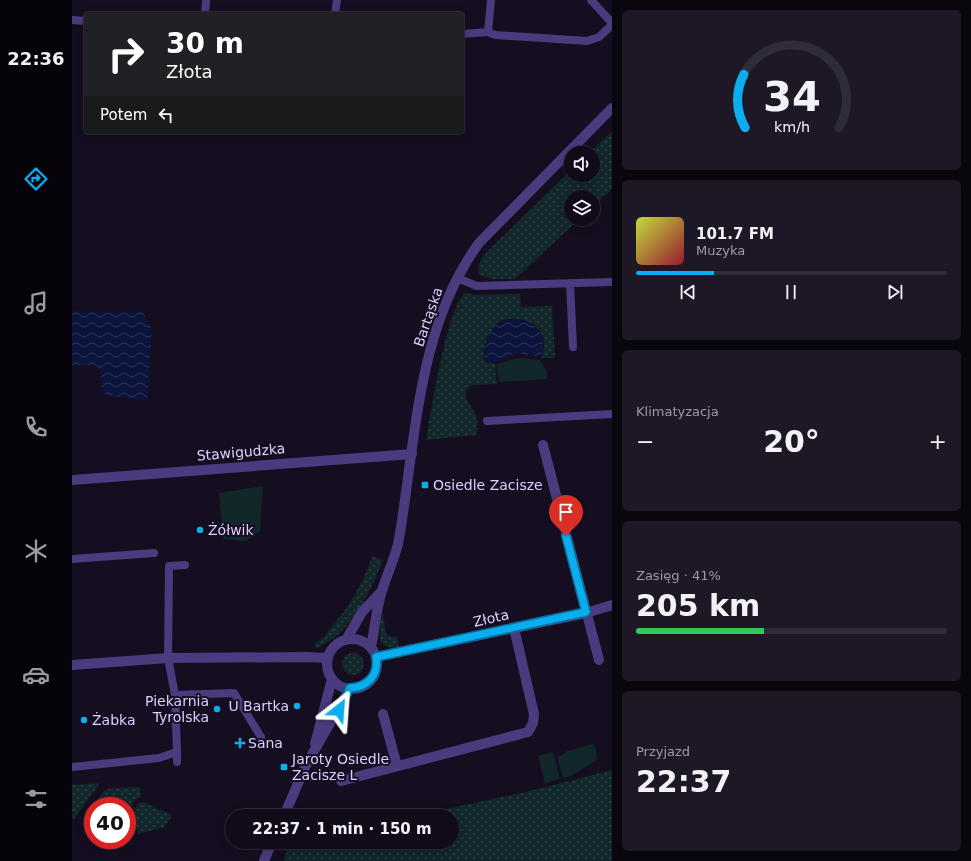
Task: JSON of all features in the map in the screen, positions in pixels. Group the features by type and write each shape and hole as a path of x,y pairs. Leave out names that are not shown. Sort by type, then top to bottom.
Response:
{"street":[{"name":"Bartąska","path":"371,647 381,592 399,541 419,405 431,344 457,278 466,261 479,243 612,108"},
{"path":"542,445 599,660"},
{"name":"Stawigudzka","path":"72,480 412,454"},
{"name":"Bartąska","path":"328,658 336,645 346,640 362,612 381,592"},
{"name":"Złota","path":"376,657 514,628 612,605"},
{"path":"341,781 528,732 533,723 534,714 514,628"},
{"path":"72,665 168,658 328,658 329,673 332,679 340,685 350,688 365,685 373,677 377,668 376,657 371,647 359,640 346,640"},
{"path":"311,758 332,679"},
{"path":"287,809 311,758 350,688"},
{"path":"383,714 397,766"},
{"path":"264,861 269,849"}],"lane":[{"path":"205,12 206,0"},
{"path":"336,12 337,0"},
{"path":"488,32 491,0"},
{"path":"464,34 488,32 495,35 587,41 599,37 612,24 591,0"},
{"path":"72,20 84,21"},
{"path":"457,278 477,286 612,282"},
{"path":"570,283 573,347"},
{"path":"487,421 612,414"},
{"path":"72,559 154,553"},
{"path":"177,762 175,696 168,658 169,566 185,565"},
{"path":"175,696 234,693 261,737"},
{"path":"72,766 159,758 177,752"}],"green space":[{"path":"612,131 612,189 600,200 600,190 564,190 564,226 572,226 515,279 492,279 479,275 478,265 486,253 564,177 564,182 600,182 600,146 596,146"},
{"path":"465,293 474,295 520,294 521,307 552,306 555,358 541,358 544,347 543,338 540,331 534,325 517,319 508,319 498,322 487,338 483,357 486,363 495,363 497,384 473,385 466,393 467,400 477,417 477,435 426,440 446,338 458,302"},
{"path":"518,358 540,360 547,371 547,379 499,382 496,364"},
{"path":"263,486 260,531 246,541 223,539 219,493"},
{"path":"372,556 383,560 372,585 357,612 338,634 327,643 315,648 315,643 322,639 352,600 368,569"},
{"path":"383,613 386,634 390,637 397,637 399,648 387,647 380,641 380,624"},
{"path":"353,653 361,656 364,664 361,672 353,675 345,672 342,664 345,656"},
{"path":"594,744 598,759 571,776 563,778 557,756 563,755 567,751"},
{"path":"553,752 560,779 545,783 538,756"},
{"path":"612,770 612,861 284,861 287,849 459,849 459,809 447,809 534,790"},
{"path":"100,783 90,797 84,797 84,805 74,819 72,817 72,785"},
{"path":"140,787 141,797 136,799 136,797 110,797 102,793 108,788"},
{"path":"102,793 109,797 100,797"},
{"path":"143,802 172,815 165,827 138,834 136,827 136,807 138,803"}],"water":[{"path":"142,310 152,329 147,401 102,394 101,374 96,365 72,365 72,311 118,313"},
{"path":"518,319 532,324 539,330 543,342 543,350 540,357 518,353 495,362 486,362 485,347 492,330 501,322"}],"place":[{"name":"Osiedle Zacisze","path":"425,485"},
{"name":"Żółwik","path":"200,530"},
{"name":"U Bartka","path":"297,706"},
{"name":"Piekarnia Tyrolska","path":"217,709"},
{"name":"Żabka","path":"84,720"},
{"name":"Sana","path":"240,743"},
{"name":"Jaroty Osiedle Zacisze L","path":"284,767"}],"route":[{"path":"339,710 346,699 350,688 361,687 373,677 377,668 376,657 586,612 566,536"}]}
